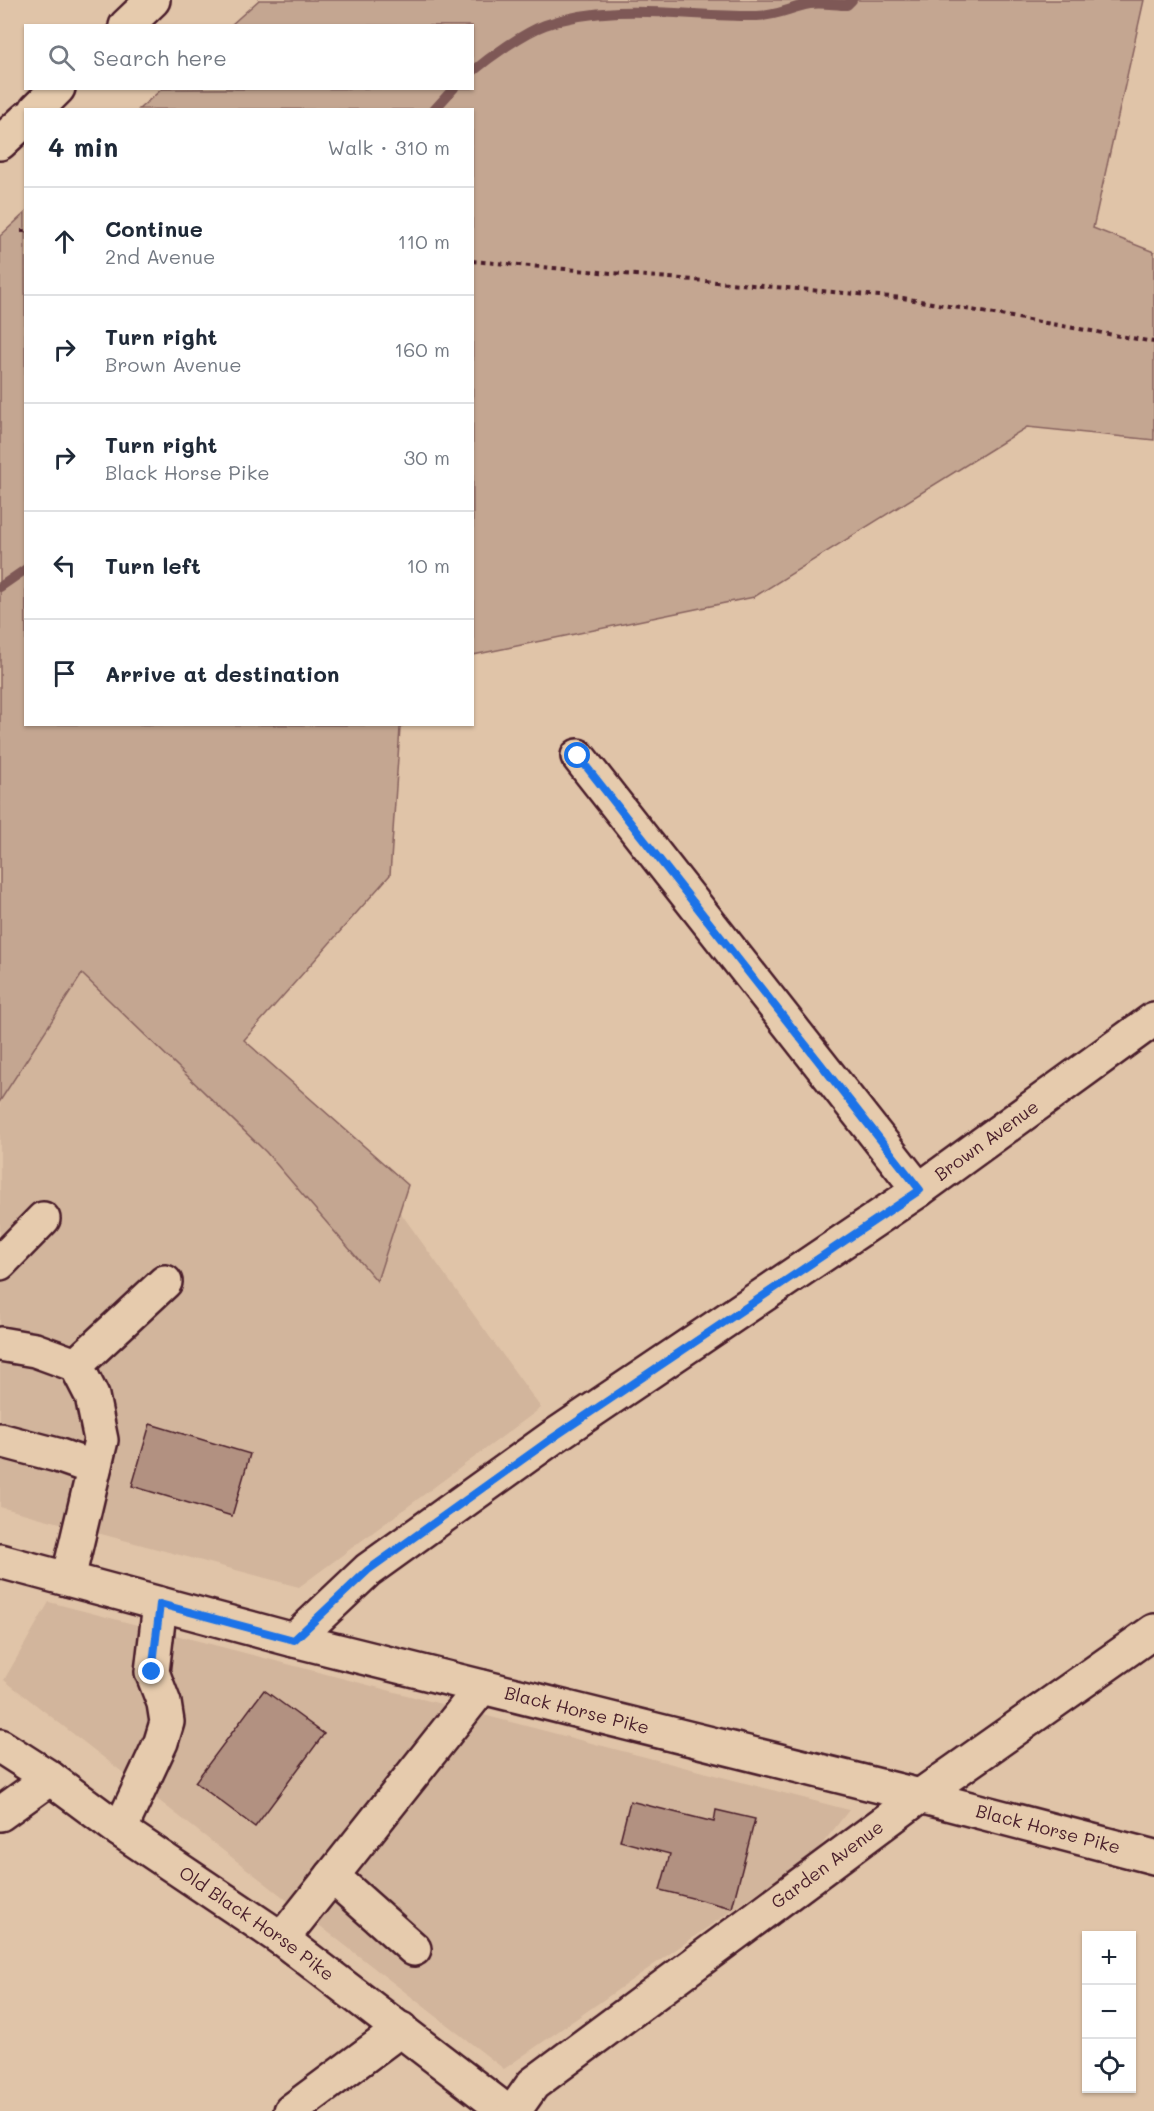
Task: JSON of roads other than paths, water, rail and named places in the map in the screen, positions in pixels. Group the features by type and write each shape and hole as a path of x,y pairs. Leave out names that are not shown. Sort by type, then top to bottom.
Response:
{"main road":[{"path":"128,24 153,0"},
{"path":"38,108 56,90"},
{"path":"0,143 24,121"},
{"path":"578,756 920,1190"},
{"name":"Brown Avenue","path":"294,1640 368,1570 554,1437 920,1190 1154,1019"},
{"path":"0,1263 43,1219"},
{"path":"76,1365 165,1282"},
{"path":"0,1344 35,1350 76,1365 92,1396 101,1440 68,1579"},
{"path":"0,1440 57,1455 94,1468"},
{"name":"Black Horse Pike","path":"0,1561 294,1640 920,1796 1154,1857"},
{"path":"120,1830 161,1742 166,1722 164,1703 152,1672 160,1604"},
{"name":"Garden Avenue","path":"514,2111 533,2084 920,1796 1154,1631"},
{"path":"282,1939 482,1687"},
{"name":"Old Black Horse Pike","path":"0,1746 50,1778 120,1830 282,1939 506,2111"},
{"path":"0,1814 50,1778"},
{"path":"332,1876 414,1950"},
{"path":"291,2111 401,2029"}],"waterway":[{"path":"474,70 527,34 545,25 570,18 623,12 765,16 810,4 847,5 852,0"},
{"path":"436,108 452,90"},
{"path":"0,587 24,570"}]}
